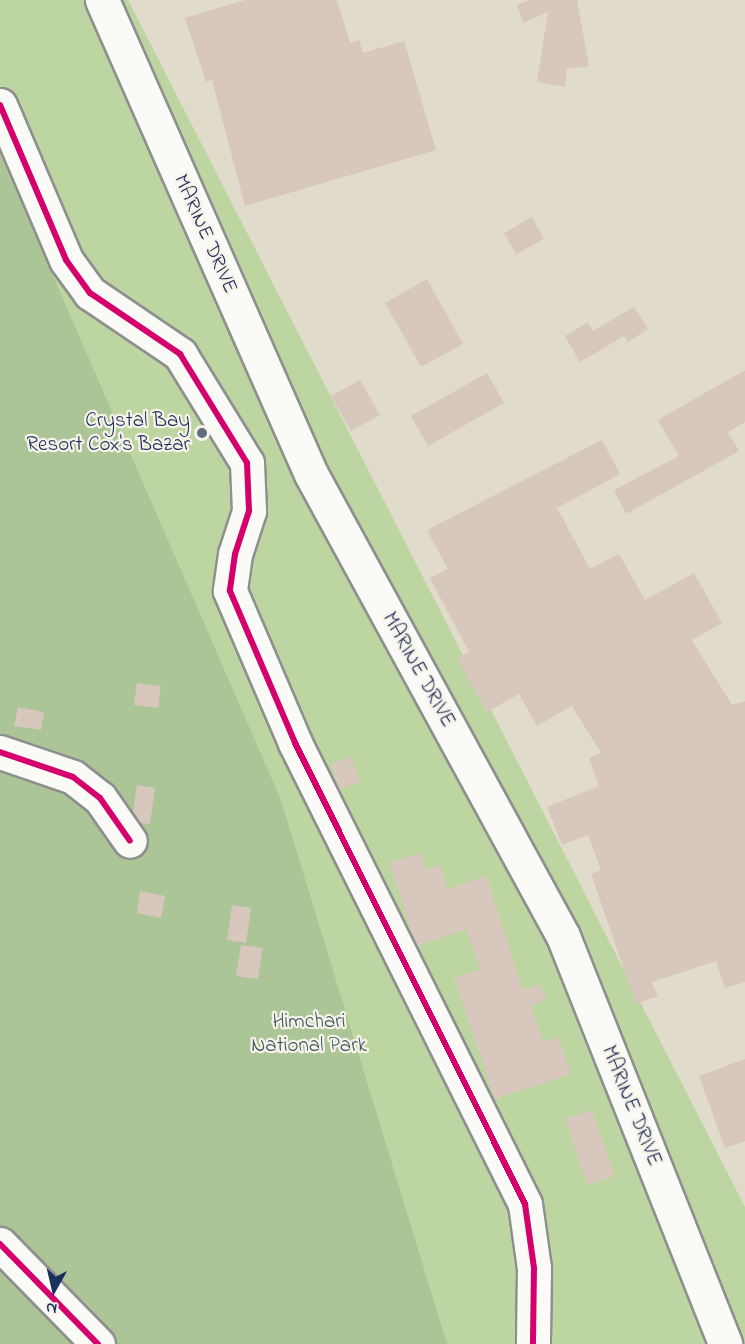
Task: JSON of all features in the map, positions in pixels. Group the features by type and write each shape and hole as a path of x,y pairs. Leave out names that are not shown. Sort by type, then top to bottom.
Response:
{"street":[{"name":"MARINE DRIVE","path":"102,0 310,474 563,936 725,1344"},
{"path":"0,105 66,260 90,293 180,354 247,463 249,511 235,554 230,591 295,743 525,1204 534,1268 533,1344"},
{"path":"0,752 73,777 100,798 130,841"},
{"path":"0,1244 98,1344"}],"green space":[{"name":"Himchari National Park","path":"0,0 128,0 745,1207 745,1344 0,1344"},
{"name":"Himchari National Park","path":"0,154 281,800 447,1344 0,1344"}],"building":[{"path":"245,0 337,0 350,43 359,40 363,53 404,41 436,150 245,206 212,80 206,82 185,18"},
{"path":"530,0 577,0 589,67 567,68 565,87 537,82 548,12 523,23 517,5"},
{"path":"532,217 544,239 516,254 504,233"},
{"path":"427,279 463,344 421,367 385,303"},
{"path":"634,307 648,329 628,342 624,336 580,362 565,336 588,322 593,331"},
{"path":"745,370 745,422 728,432 739,451 626,514 614,490 679,456 658,420"},
{"path":"487,373 504,403 428,446 411,416"},
{"path":"360,380 380,415 351,431 331,396"},
{"path":"602,440 620,474 557,508 590,569 619,554 645,600 694,573 722,623 692,640 732,705 745,701 745,982 725,988 716,961 652,982 658,996 636,1004 591,874 601,870 588,835 562,845 547,807 599,786 589,758 601,753 572,706 537,726 519,694 487,712 457,659 469,652 430,578 448,569 427,530"},
{"path":"137,683 161,686 158,708 134,705"},
{"path":"18,707 44,712 41,730 14,726"},
{"path":"351,757 360,782 339,789 331,764"},
{"path":"137,785 155,788 150,824 140,823 133,812"},
{"path":"420,853 426,870 440,865 448,889 486,876 523,990 540,984 546,1000 531,1005 543,1042 558,1037 571,1074 495,1099 454,978 480,969 466,929 417,946 389,863"},
{"path":"140,891 165,896 161,918 137,913"},
{"path":"232,905 251,908 246,943 227,940"},
{"path":"241,945 263,948 258,979 236,976"},
{"path":"745,1059 745,1141 725,1148 699,1076"},
{"path":"592,1110 615,1176 587,1185 565,1119"}],"cycle path":[{"path":"0,105 66,260 90,293 180,354 247,463 249,511 235,554 230,591 295,743 525,1204 534,1268 533,1344"},
{"path":"0,752 73,777 100,798 130,841"},
{"path":"0,1244 98,1344"}],"place":[{"name":"Crystal Bay Resort Cox's Bazar","path":"202,433"}]}
